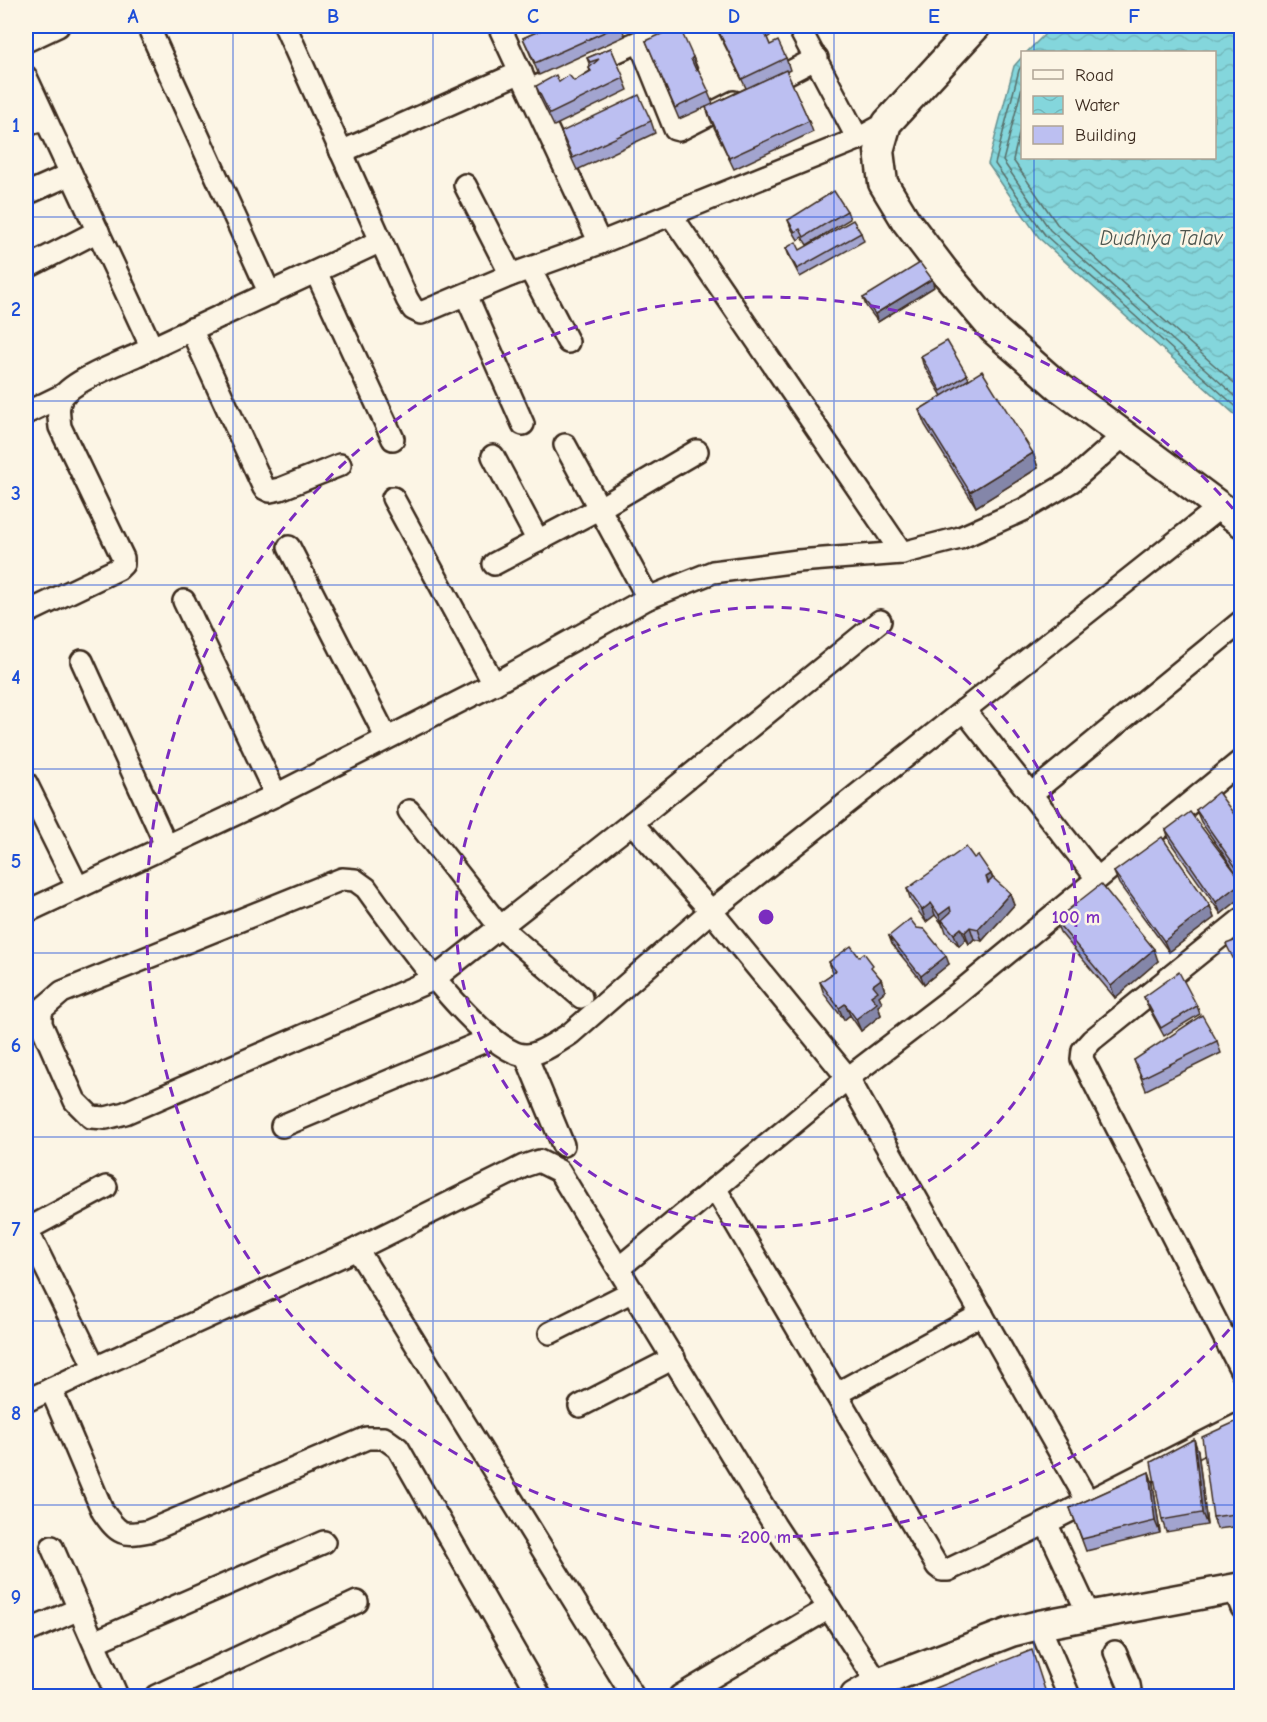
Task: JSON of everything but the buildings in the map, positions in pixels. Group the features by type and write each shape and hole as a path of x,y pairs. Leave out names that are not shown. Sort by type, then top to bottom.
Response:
{"main road":[{"path":"976,26 887,123 879,151 883,183 906,221 944,272 993,329 1058,386 1231,515"},
{"path":"895,202 893,159 899,136 916,112 963,58 996,26"},
{"path":"866,1690 1011,1632 1089,1615 1239,1595"}],"street":[{"path":"26,41 58,26"},
{"path":"148,26 270,294"},
{"path":"285,26 412,309 422,313 858,139 887,123"},
{"path":"498,26 600,243"},
{"path":"342,152 525,81 640,42 674,26"},
{"path":"798,26 858,139"},
{"path":"640,42 673,126 679,130 817,58"},
{"path":"26,77 35,122 71,174 152,348"},
{"path":"637,98 658,88"},
{"path":"552,137 573,127"},
{"path":"26,194 71,174"},
{"path":"465,185 568,342"},
{"path":"671,215 902,553"},
{"path":"26,268 98,231"},
{"path":"26,413 63,395 93,376 381,241"},
{"path":"316,272 393,439"},
{"path":"466,295 523,424"},
{"path":"191,329 264,488 270,491 280,489 340,465"},
{"path":"26,613 118,569 123,564 123,558 60,427 58,406 63,395"},
{"path":"26,912 77,886 276,795 494,684 648,598 713,572 798,561 902,553 960,538 1023,510 1072,481 1123,436"},
{"path":"565,445 648,598"},
{"path":"494,564 600,508 697,451"},
{"path":"493,456 538,541"},
{"path":"393,498 494,684"},
{"path":"880,621 632,824 434,980 125,1113 106,1118 91,1117 75,1101 41,1024 41,1010 62,992 342,879 355,880 366,888 434,980 492,1038 508,1051 526,1056 545,1048 570,1034 711,910 964,710 1231,515"},
{"path":"289,548 386,737"},
{"path":"184,601 276,795"},
{"path":"1031,794 1242,621"},
{"path":"81,661 166,845"},
{"path":"964,710 1096,878"},
{"path":"619,1268 848,1078 955,996 1242,760"},
{"path":"26,783 77,886"},
{"path":"410,811 500,927 581,997"},
{"path":"632,824 711,910 848,1078 1088,1502"},
{"path":"1242,918 1092,1040 1083,1050 1082,1059 1242,1372"},
{"path":"282,1126 492,1038"},
{"path":"526,1056 562,1145"},
{"path":"26,1401 357,1249 524,1166 539,1161 559,1171 776,1526 830,1608 866,1690"},
{"path":"95,1368 26,1229 106,1187"},
{"path":"715,1188 937,1566 942,1570 948,1570 1046,1523 1242,1423"},
{"path":"357,1249 633,1696"},
{"path":"550,1333 633,1291"},
{"path":"836,1394 982,1314"},
{"path":"580,1406 674,1359"},
{"path":"51,1389 103,1512 114,1528 129,1535 149,1531 367,1438 384,1438 398,1448 540,1696"},
{"path":"1046,1523 1089,1615"},
{"path":"94,1642 324,1542"},
{"path":"52,1547 117,1696"},
{"path":"156,1696 357,1602"},
{"path":"680,1696 830,1608"},
{"path":"26,1632 80,1609"},
{"path":"1039,1625 1069,1696"},
{"path":"1115,1652 1131,1696"}],"water":[{"name":"Dudhiya Talav","path":"1053,26 1241,26 1241,420 1040,239 988,164 1014,66 1021,58 1021,159 1216,159 1216,51 1028,51"}]}
